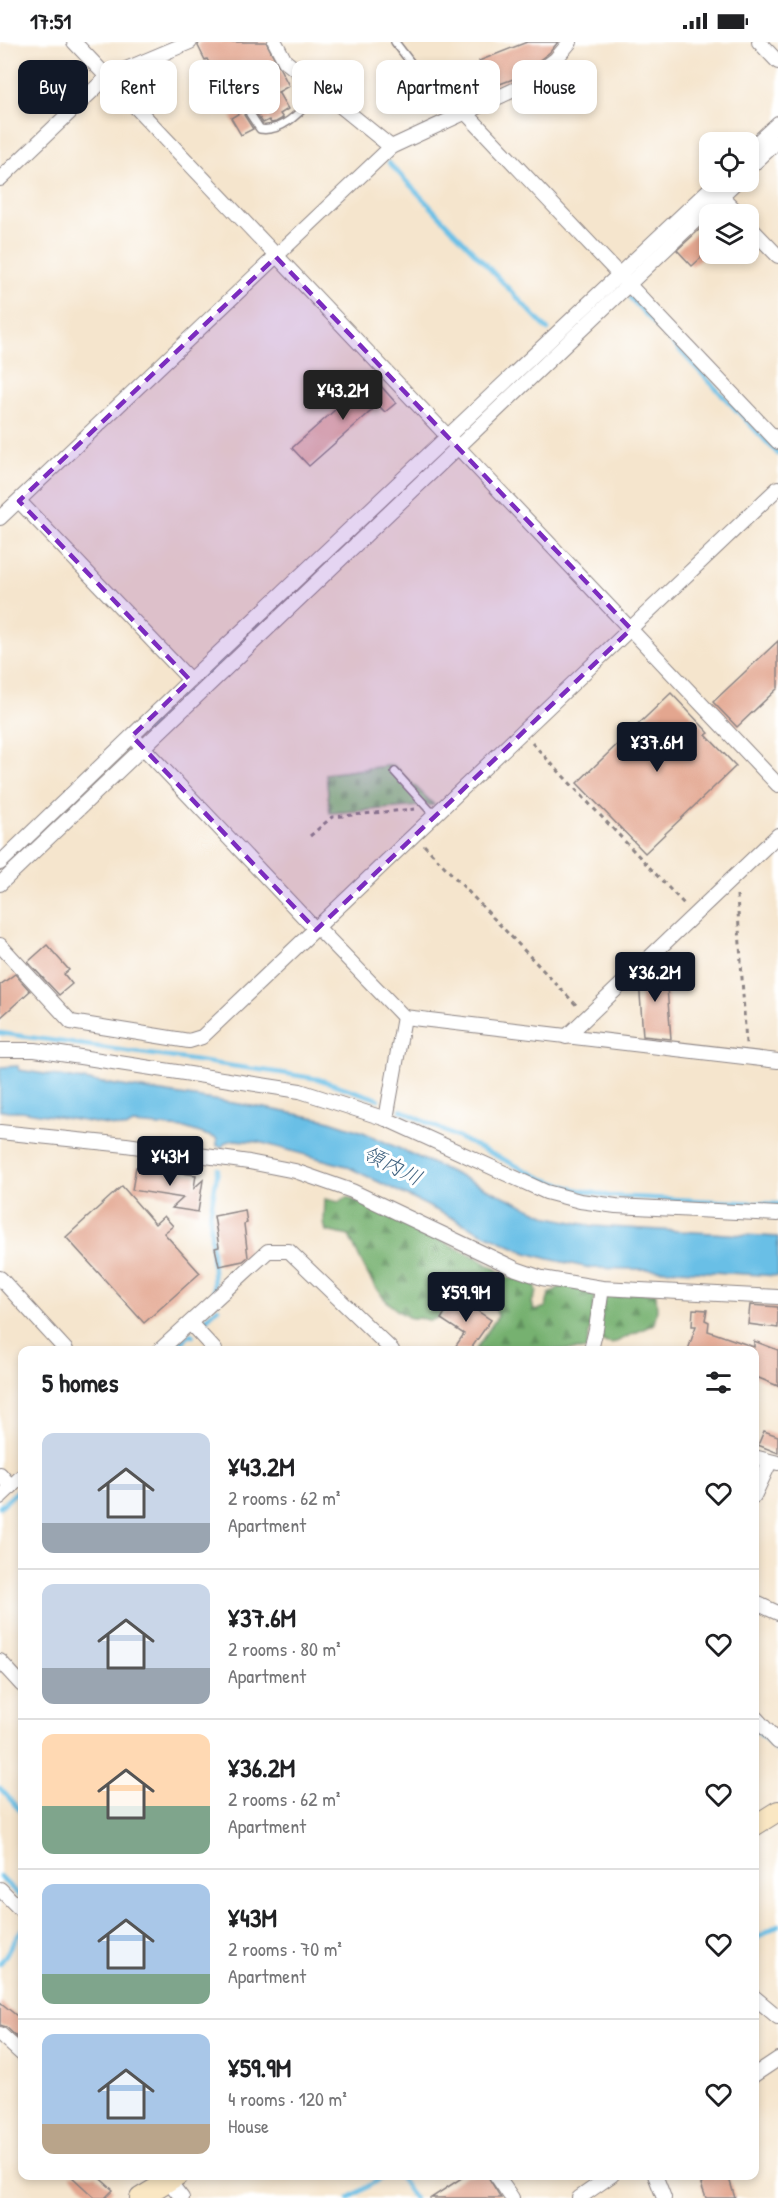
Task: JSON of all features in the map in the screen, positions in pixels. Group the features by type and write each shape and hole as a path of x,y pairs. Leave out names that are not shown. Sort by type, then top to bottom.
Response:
{"main road":[{"path":"759,1823 778,1811"},
{"path":"140,2198 166,2180"}],"street":[{"path":"74,42 100,70"},
{"path":"147,60 190,42"},
{"path":"275,42 285,61 292,67"},
{"path":"0,518 391,147 516,89 556,59 570,42"},
{"path":"759,42 778,62"},
{"path":"0,179 100,84"},
{"path":"142,114 778,785"},
{"path":"350,114 391,147"},
{"path":"459,115 624,279 778,442"},
{"path":"759,141 778,123"},
{"path":"759,159 778,141"},
{"path":"0,884 143,747 452,442 624,279 707,192"},
{"path":"624,279 725,192"},
{"path":"721,196 729,204"},
{"path":"759,236 778,256"},
{"path":"0,863 190,680 452,442"},
{"path":"0,945 70,1022 189,1041 202,1037 415,835 431,812 522,733 778,488"},
{"path":"19,501 190,680"},
{"path":"132,735 316,929 404,1017 778,1061"},
{"path":"566,1037 778,835"},
{"path":"386,1119 404,1017"},
{"path":"0,1050 35,1050 300,1091 386,1119 546,1192 580,1201 616,1206 778,1214"},
{"path":"0,1132 171,1151 249,1162 295,1172 352,1191 516,1269 542,1278 602,1288 778,1297"},
{"path":"164,1346 268,1251 289,1251 388,1346"},
{"path":"0,1278 62,1346"},
{"path":"592,1346 602,1288"},
{"path":"190,1323 211,1346"},
{"path":"759,1458 774,1462 759,1488"},
{"path":"0,1474 11,1487"},
{"path":"0,1497 18,1480"},
{"path":"759,1604 778,1613"},
{"path":"0,1661 18,1681"},
{"path":"759,1721 778,1742"},
{"path":"0,1889 18,1907"},
{"path":"759,2001 778,2017"},
{"path":"0,2034 18,2050"},
{"path":"759,2072 778,2059"},
{"path":"172,2180 182,2198"},
{"path":"499,2180 512,2198"},
{"path":"579,2198 605,2180"},
{"path":"657,2180 664,2198"}],"lane":[{"path":"395,42 459,115"},
{"path":"250,114 260,129 267,130 291,120 297,114"},
{"path":"395,772 431,812"}],"path":[{"path":"522,733 694,914"},
{"path":"310,836 332,817 431,812"},
{"path":"415,835 587,1016"},
{"path":"735,875 747,1058"}],"highlighted area":[{"path":"276,257 631,629 316,930 132,736 190,680 19,501"}],"green space":[{"path":"393,765 434,805 330,813 326,774"},
{"path":"347,1197 476,1257 511,1279 520,1278 535,1284 537,1292 532,1302 534,1311 546,1307 549,1294 563,1285 594,1294 587,1346 478,1346 498,1316 487,1298 465,1288 448,1288 444,1294 445,1306 439,1317 430,1321 408,1317 387,1302 379,1292 349,1236 326,1231 325,1199 339,1202"},
{"path":"605,1292 656,1293 657,1310 654,1324 612,1344 598,1341"}],"water":[{"name":"領内川","path":"18,1066 19,1070 265,1108 327,1120 363,1132 549,1217 593,1226 778,1237 778,1276 590,1268 527,1253 346,1166 259,1142 234,1140 226,1142 222,1147 217,1146 215,1138 185,1128 133,1124 126,1128 21,1111 0,1111 0,1067"}],"building":[{"path":"199,42 266,42 275,60 205,60 198,46"},
{"path":"527,42 558,42 540,60 512,60 512,79 500,84 500,60 482,60"},
{"path":"280,69 289,86 280,91"},
{"path":"280,95 288,109 280,114"},
{"path":"238,114 244,114 253,129 241,135 231,118"},
{"path":"257,114 280,114 283,118 276,122 271,123 269,120 263,123"},
{"path":"699,230 699,260 692,266 677,250"},
{"path":"371,378 396,403 385,412 378,405 309,466 292,448"},
{"path":"778,641 778,688 737,727 713,702"},
{"path":"671,693 736,766 645,853 577,783"},
{"path":"47,945 69,970 64,974 72,984 59,995 28,962"},
{"path":"665,962 671,1039 643,1036 639,980 644,975 653,975 652,967 657,963"},
{"path":"15,974 30,991 0,1018 0,985"},
{"path":"136,1167 196,1175 194,1188 203,1180 198,1212 172,1208 183,1198 132,1190"},
{"path":"122,1186 155,1224 164,1216 173,1226 164,1233 200,1273 144,1323 66,1237"},
{"path":"245,1210 247,1223 244,1224 248,1257 243,1261 219,1266 215,1248 219,1247 214,1216"},
{"path":"455,1296 491,1320 473,1346 456,1346 464,1334 441,1319"},
{"path":"750,1305 778,1307 778,1328 748,1324"},
{"path":"693,1309 707,1310 705,1320 709,1322 708,1331 751,1346 689,1346 696,1326 692,1326"},
{"path":"754,1341 778,1350 778,1386 759,1378 759,1346 754,1346"},
{"path":"764,1431 778,1436 778,1453 759,1445"},
{"path":"0,2002 18,2017 18,2038 6,2027 0,2025"},
{"path":"75,2180 102,2180 113,2190 105,2198 95,2198"},
{"path":"458,2180 490,2180 501,2198 431,2198"},
{"path":"702,2180 730,2180 735,2198 706,2198 701,2184"}],"waterway":[{"path":"389,163 548,330"},
{"path":"630,298 778,454"},
{"path":"143,735 445,448"},
{"path":"0,1033 318,1079 378,1099"},
{"path":"401,1110 544,1179 575,1189 608,1196 778,1204"},
{"path":"214,1291 210,1215 218,1169"},
{"path":"198,1327 218,1308"},
{"path":"178,1346 191,1334 193,1336"},
{"path":"0,1507 18,1491"},
{"path":"759,1732 778,1752"},
{"path":"0,1788 18,1808"},
{"path":"0,1877 18,1894"},
{"path":"759,1937 778,1925"},
{"path":"0,1964 18,1935"},
{"path":"349,2198 378,2180"},
{"path":"401,2180 414,2198"}]}
